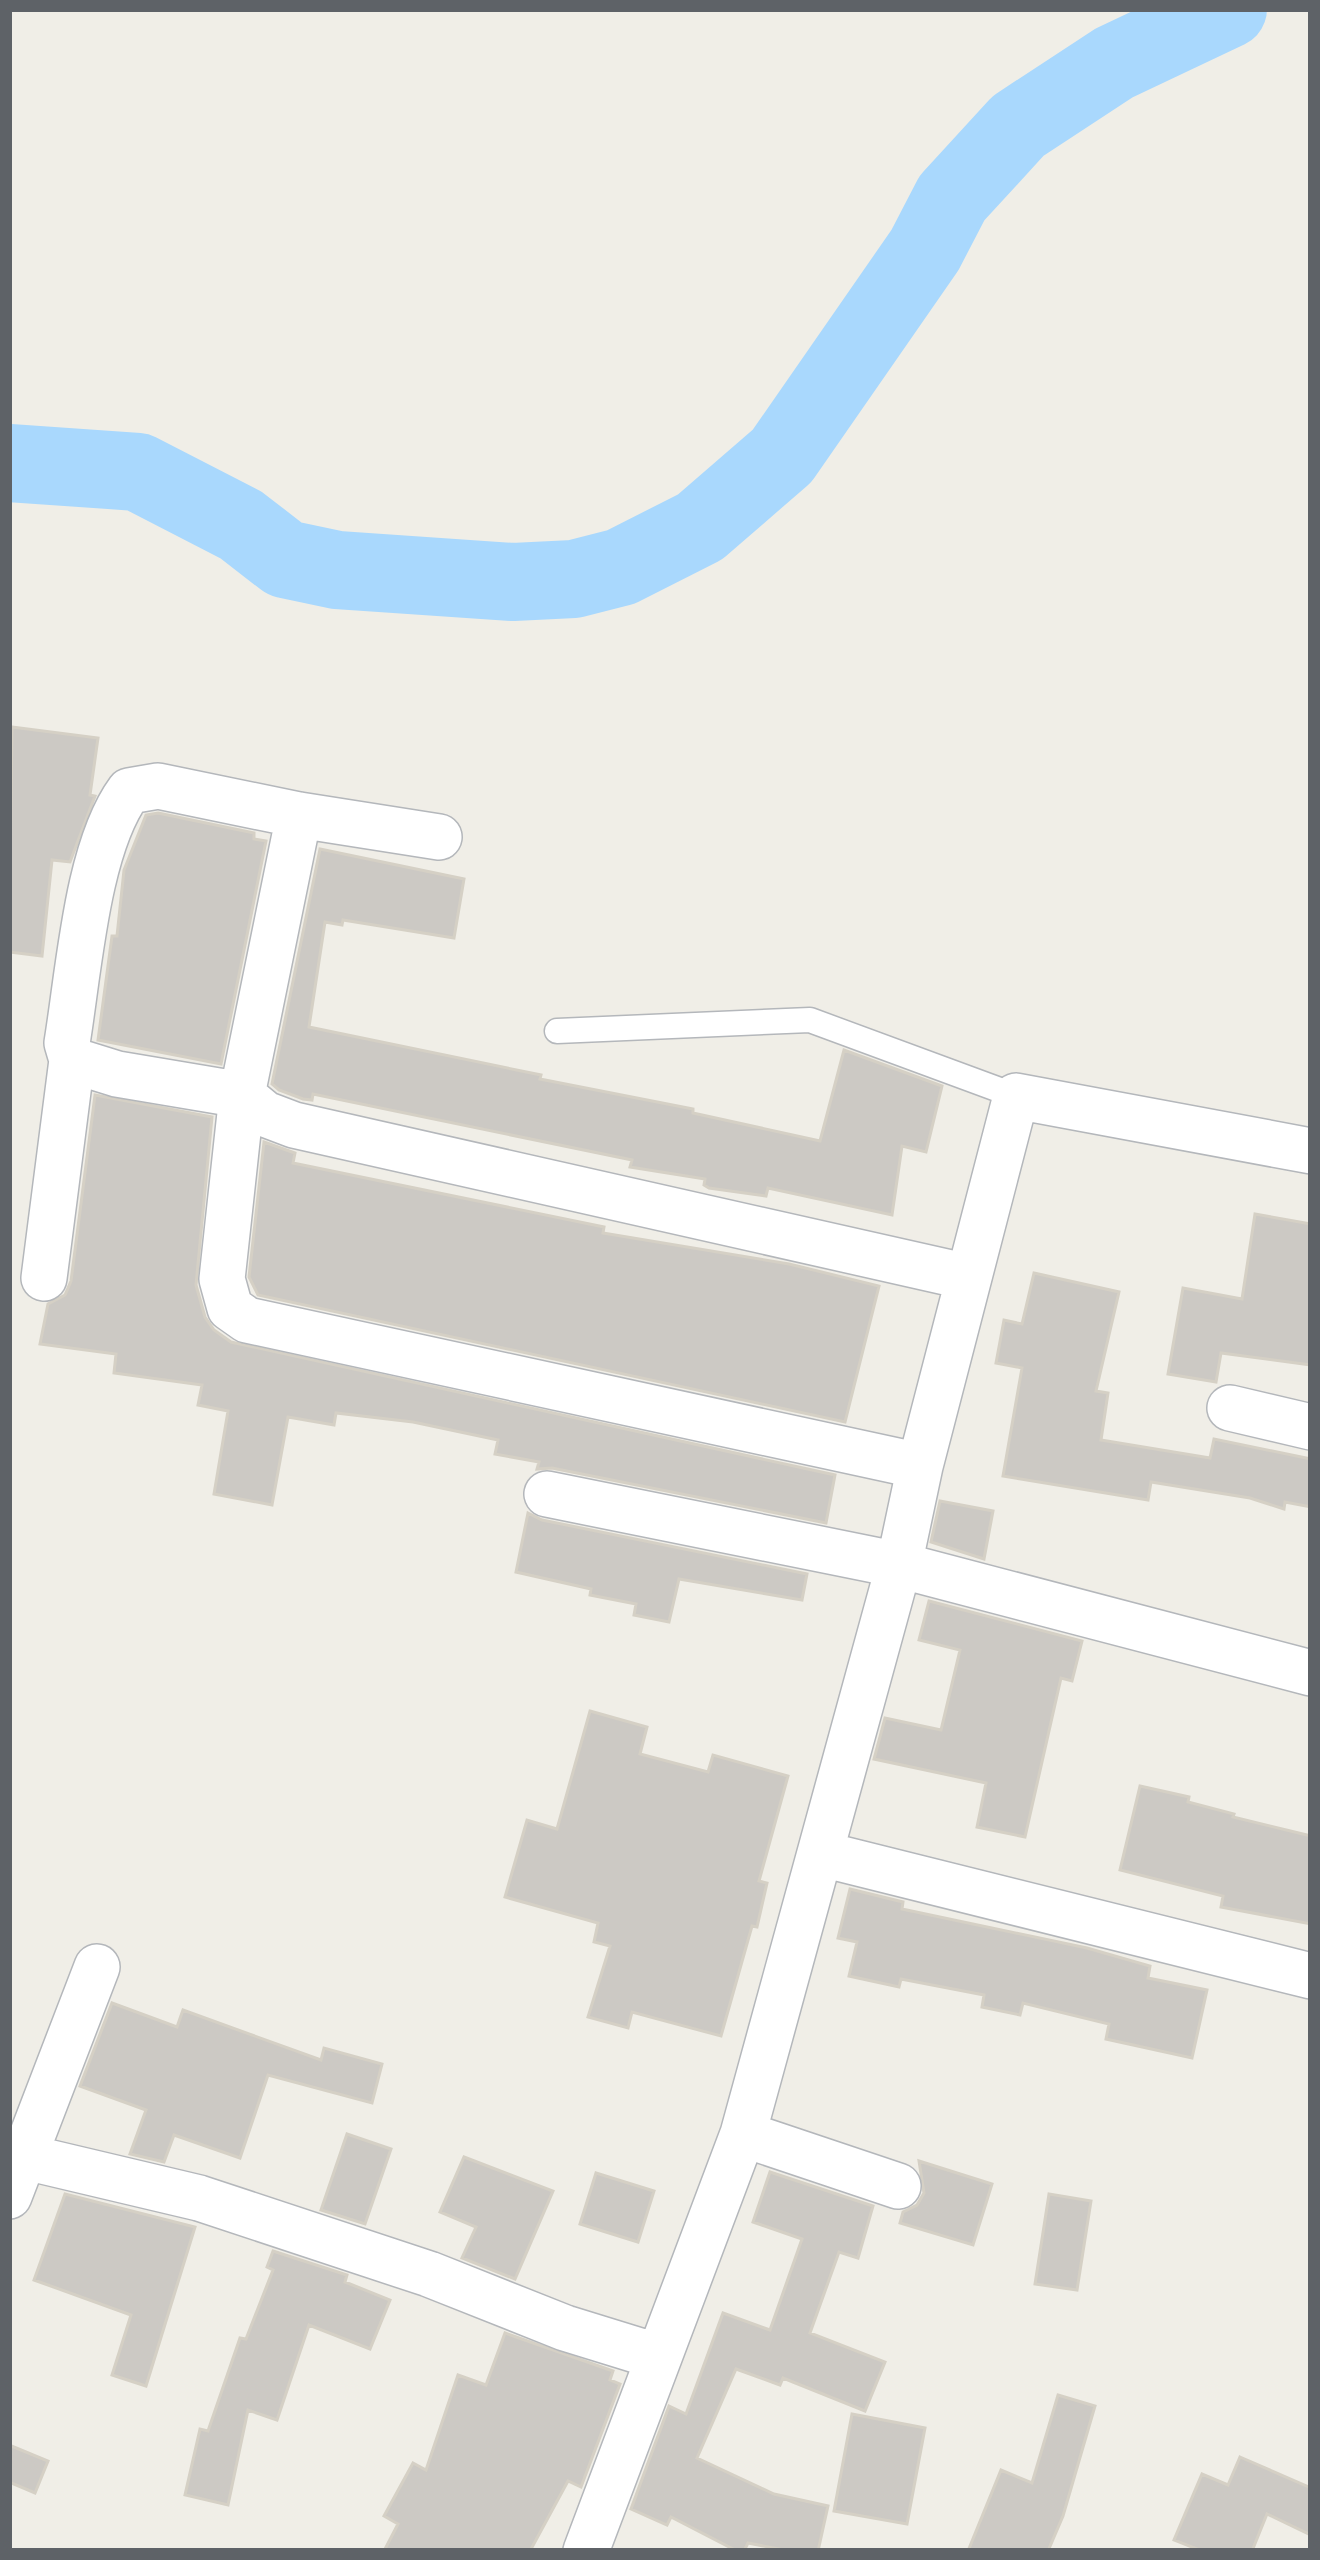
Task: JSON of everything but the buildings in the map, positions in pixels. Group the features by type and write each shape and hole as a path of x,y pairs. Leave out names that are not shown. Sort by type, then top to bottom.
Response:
{"street":[{"path":"44,1278 72,1060 67,1043 100,850 111,815 128,791 158,786 298,815 440,837"},
{"path":"298,815 242,1096 222,1279 230,1308 248,1320 920,1466"},
{"path":"72,1060 117,1075 242,1096 265,1114 294,1125 968,1277"},
{"path":"592,2549 742,2134 899,1565 1016,1096 1311,1151"},
{"path":"1230,1408 1311,1427"},
{"path":"547,1494 899,1565 1311,1673"},
{"path":"822,1854 1311,1976"},
{"path":"97,1966 14,2169 199,2198 659,2357"},
{"path":"742,2134 898,2186"}],"lane":[{"path":"557,1031 810,1020 1016,1096"}],"waterway":[{"path":"9,463 138,472 241,525 285,559 337,570 513,582 574,579 621,567 700,527 782,456 925,250 952,198 1018,126 1114,63 1228,9"}]}
